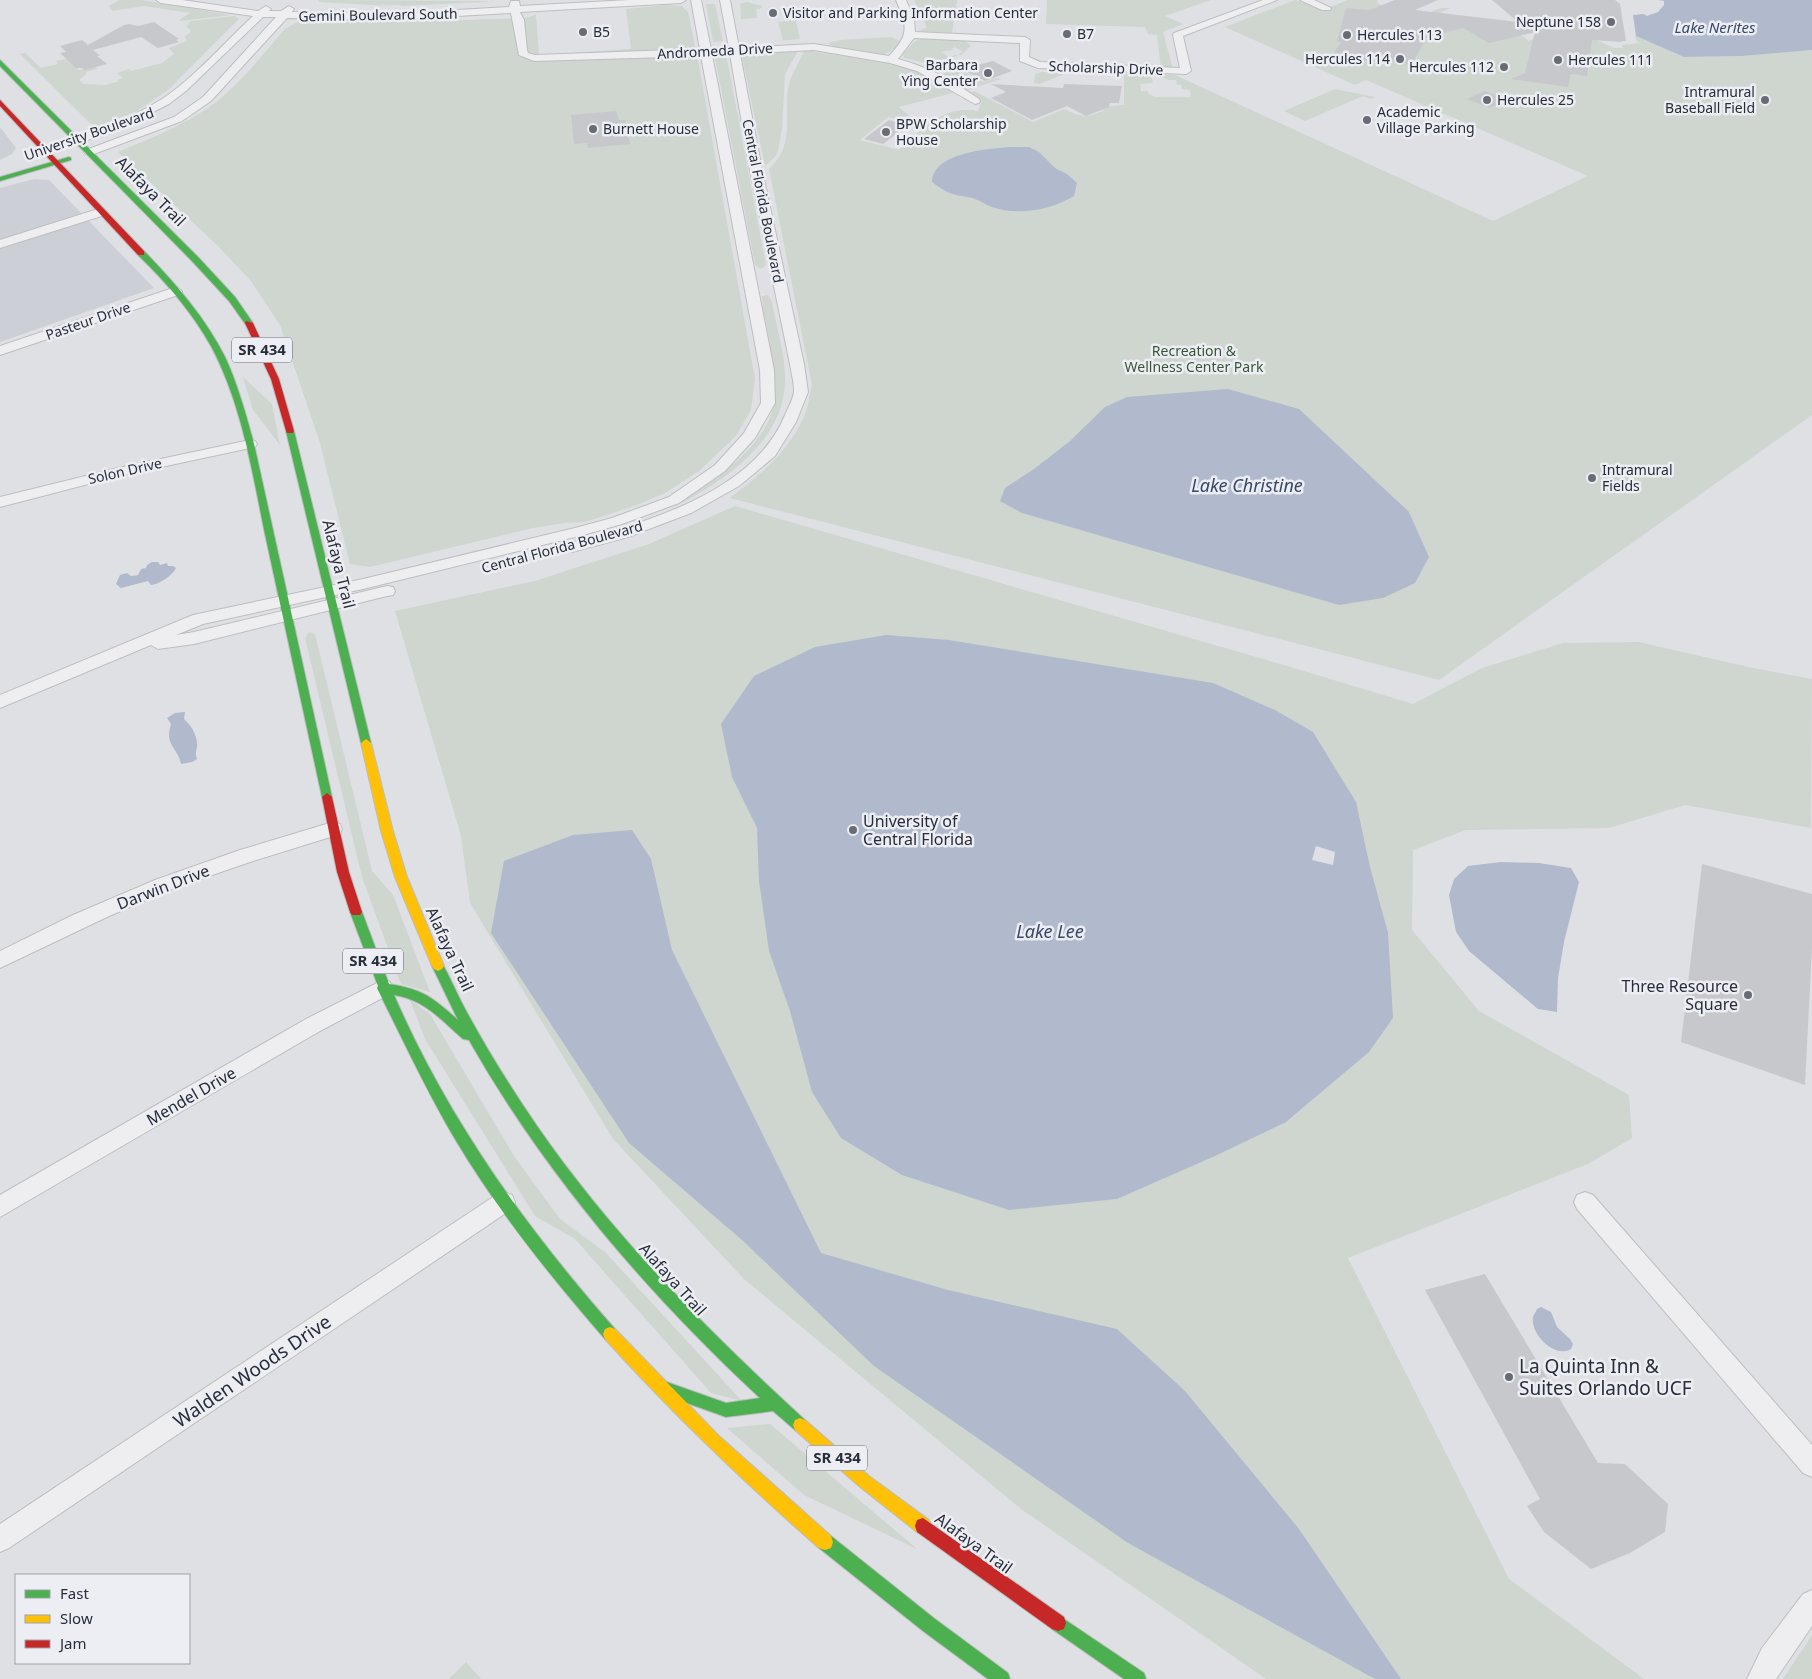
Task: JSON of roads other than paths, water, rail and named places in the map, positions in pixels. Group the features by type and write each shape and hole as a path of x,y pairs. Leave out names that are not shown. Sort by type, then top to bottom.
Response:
{"main road":[{"name":"Alafaya Trail","path":"0,62 215,279 246,320 261,347 275,379 285,412 385,820 408,896 436,963 480,1045 502,1085 557,1167 643,1272 704,1338 835,1456 902,1510 1138,1679"},
{"name":"SR 434","path":"0,102 40,152 55,163 176,291 208,335 222,359 250,444 333,830 359,924 384,988 410,1046 447,1116 504,1202 543,1256 594,1318 653,1384 719,1449 785,1509 948,1639 1002,1679"},
{"name":"University Boulevard","path":"40,152 78,140"},
{"name":"University Boulevard","path":"0,180 90,152"},
{"path":"176,291 192,292"},
{"path":"234,324 261,347"},
{"path":"384,988 408,992 425,999 480,1045"},
{"path":"653,1384 726,1410 775,1403"}],"street":[{"path":"161,0 265,10"},
{"path":"213,0 265,10"},
{"name":"Gemini Boulevard South","path":"265,10 387,18 515,3 568,0"},
{"name":"Gemini Boulevard South","path":"515,3 681,0"},
{"name":"Central Florida Boulevard","path":"331,598 617,521 674,500 720,468 750,435 768,403 767,370 696,0"},
{"name":"Central Florida Boulevard","path":"0,702 118,652 144,644 194,638 285,608 623,534 686,510 734,483 770,453 789,422 800,392 797,364 756,170 726,0"},
{"path":"891,60 911,35 910,20 901,0"},
{"name":"Scholarship Drive","path":"911,35 1025,40 1024,58 1038,65 1186,71 1178,35 1272,0"},
{"path":"1305,0 1326,8"},
{"name":"Andromeda Drive","path":"515,3 518,15 520,48 524,55 534,58 814,47 891,60 921,69 941,79 975,101"},
{"name":"University Boulevard","path":"78,140 117,126 165,102 182,90 265,10"},
{"name":"University Boulevard","path":"90,152 178,119 207,99 288,11"},
{"path":"0,244 101,212"},
{"name":"Pasteur Drive","path":"0,351 176,291"},
{"name":"Solon Drive","path":"0,502 118,472 250,444"},
{"name":"Darwin Drive","path":"0,960 77,922 162,885 236,858 333,830"},
{"name":"Mendel Drive","path":"0,1207 313,1025 384,988"},
{"name":"Walden Woods Drive","path":"0,1539 504,1202"},
{"path":"1585,1202 1812,1464"},
{"path":"1761,1679 1772,1658 1812,1603"}],"water":[{"name":"Lake Nerites","path":"1658,0 1812,0 1812,50 1742,56 1684,57 1636,36 1633,15 1644,14 1647,16 1658,12 1664,5 1664,1"},
{"path":"1009,147 1029,147 1039,152 1055,168 1067,174 1077,183 1074,196 1045,208 1023,211 1002,210 973,198 953,194 932,182 935,172 941,165 962,154"},
{"name":"Lake Christine","path":"1228,389 1299,409 1409,512 1429,557 1415,583 1383,598 1339,605 1022,513 1000,501 1005,488 1034,469 1070,441 1105,407 1127,397"},
{"path":"152,562 158,562 160,565 167,563 168,566 176,568 169,576 155,584 151,585 148,581 121,588 116,584 120,575 127,573 131,576 138,575 141,569 146,568"},
{"name":"Lake Lee","path":"886,635 949,640 1213,683 1275,710 1313,732 1356,802 1370,867 1388,933 1393,1018 1369,1052 1286,1122 1215,1156 1117,1199 1009,1210 902,1175 841,1138 812,1092 790,1011 769,951 759,881 757,828 732,777 721,724 754,676 815,647"},
{"path":"185,712 184,719 189,724 196,738 197,759 181,764 170,742 169,731 171,724 167,718 175,713"},
{"path":"632,830 651,859 672,950 821,1253 948,1290 1117,1329 1185,1391 1299,1529 1401,1679 1375,1679 1128,1543 874,1366 742,1240 629,1143 491,933 504,861 573,835"},
{"path":"1501,862 1539,863 1571,868 1579,882 1564,942 1558,978 1557,1012 1538,1009 1469,951 1456,932 1449,895 1454,879 1468,866"},
{"path":"1541,1307 1551,1312 1557,1327 1573,1344 1571,1349 1558,1351 1551,1348 1539,1337 1535,1331 1533,1317 1537,1309"}],"place":[{"name":"Visitor and Parking Information Center","path":"773,13"},
{"name":"Neptune 158","path":"1611,22"},
{"name":"B5","path":"583,32"},
{"name":"B7","path":"1067,34"},
{"name":"Hercules 113","path":"1347,35"},
{"name":"Hercules 114","path":"1400,59"},
{"name":"Hercules 111","path":"1558,60"},
{"name":"Hercules 112","path":"1504,67"},
{"name":"Barbara Ying Center","path":"988,73"},
{"name":"Hercules 25","path":"1487,100"},
{"name":"Intramural Baseball Field","path":"1765,100"},
{"name":"Academic Village Parking","path":"1367,120"},
{"name":"Burnett House","path":"593,129"},
{"name":"BPW Scholarship House","path":"886,132"},
{"name":"Intramural Fields","path":"1592,478"},
{"name":"University of Central Florida","path":"853,830"},
{"name":"Three Resource Square","path":"1748,995"},
{"name":"La Quinta Inn & Suites Orlando UCF","path":"1509,1377"}],"park label":[{"name":"Recreation & Wellness Center Park","path":"1194,360"}]}
